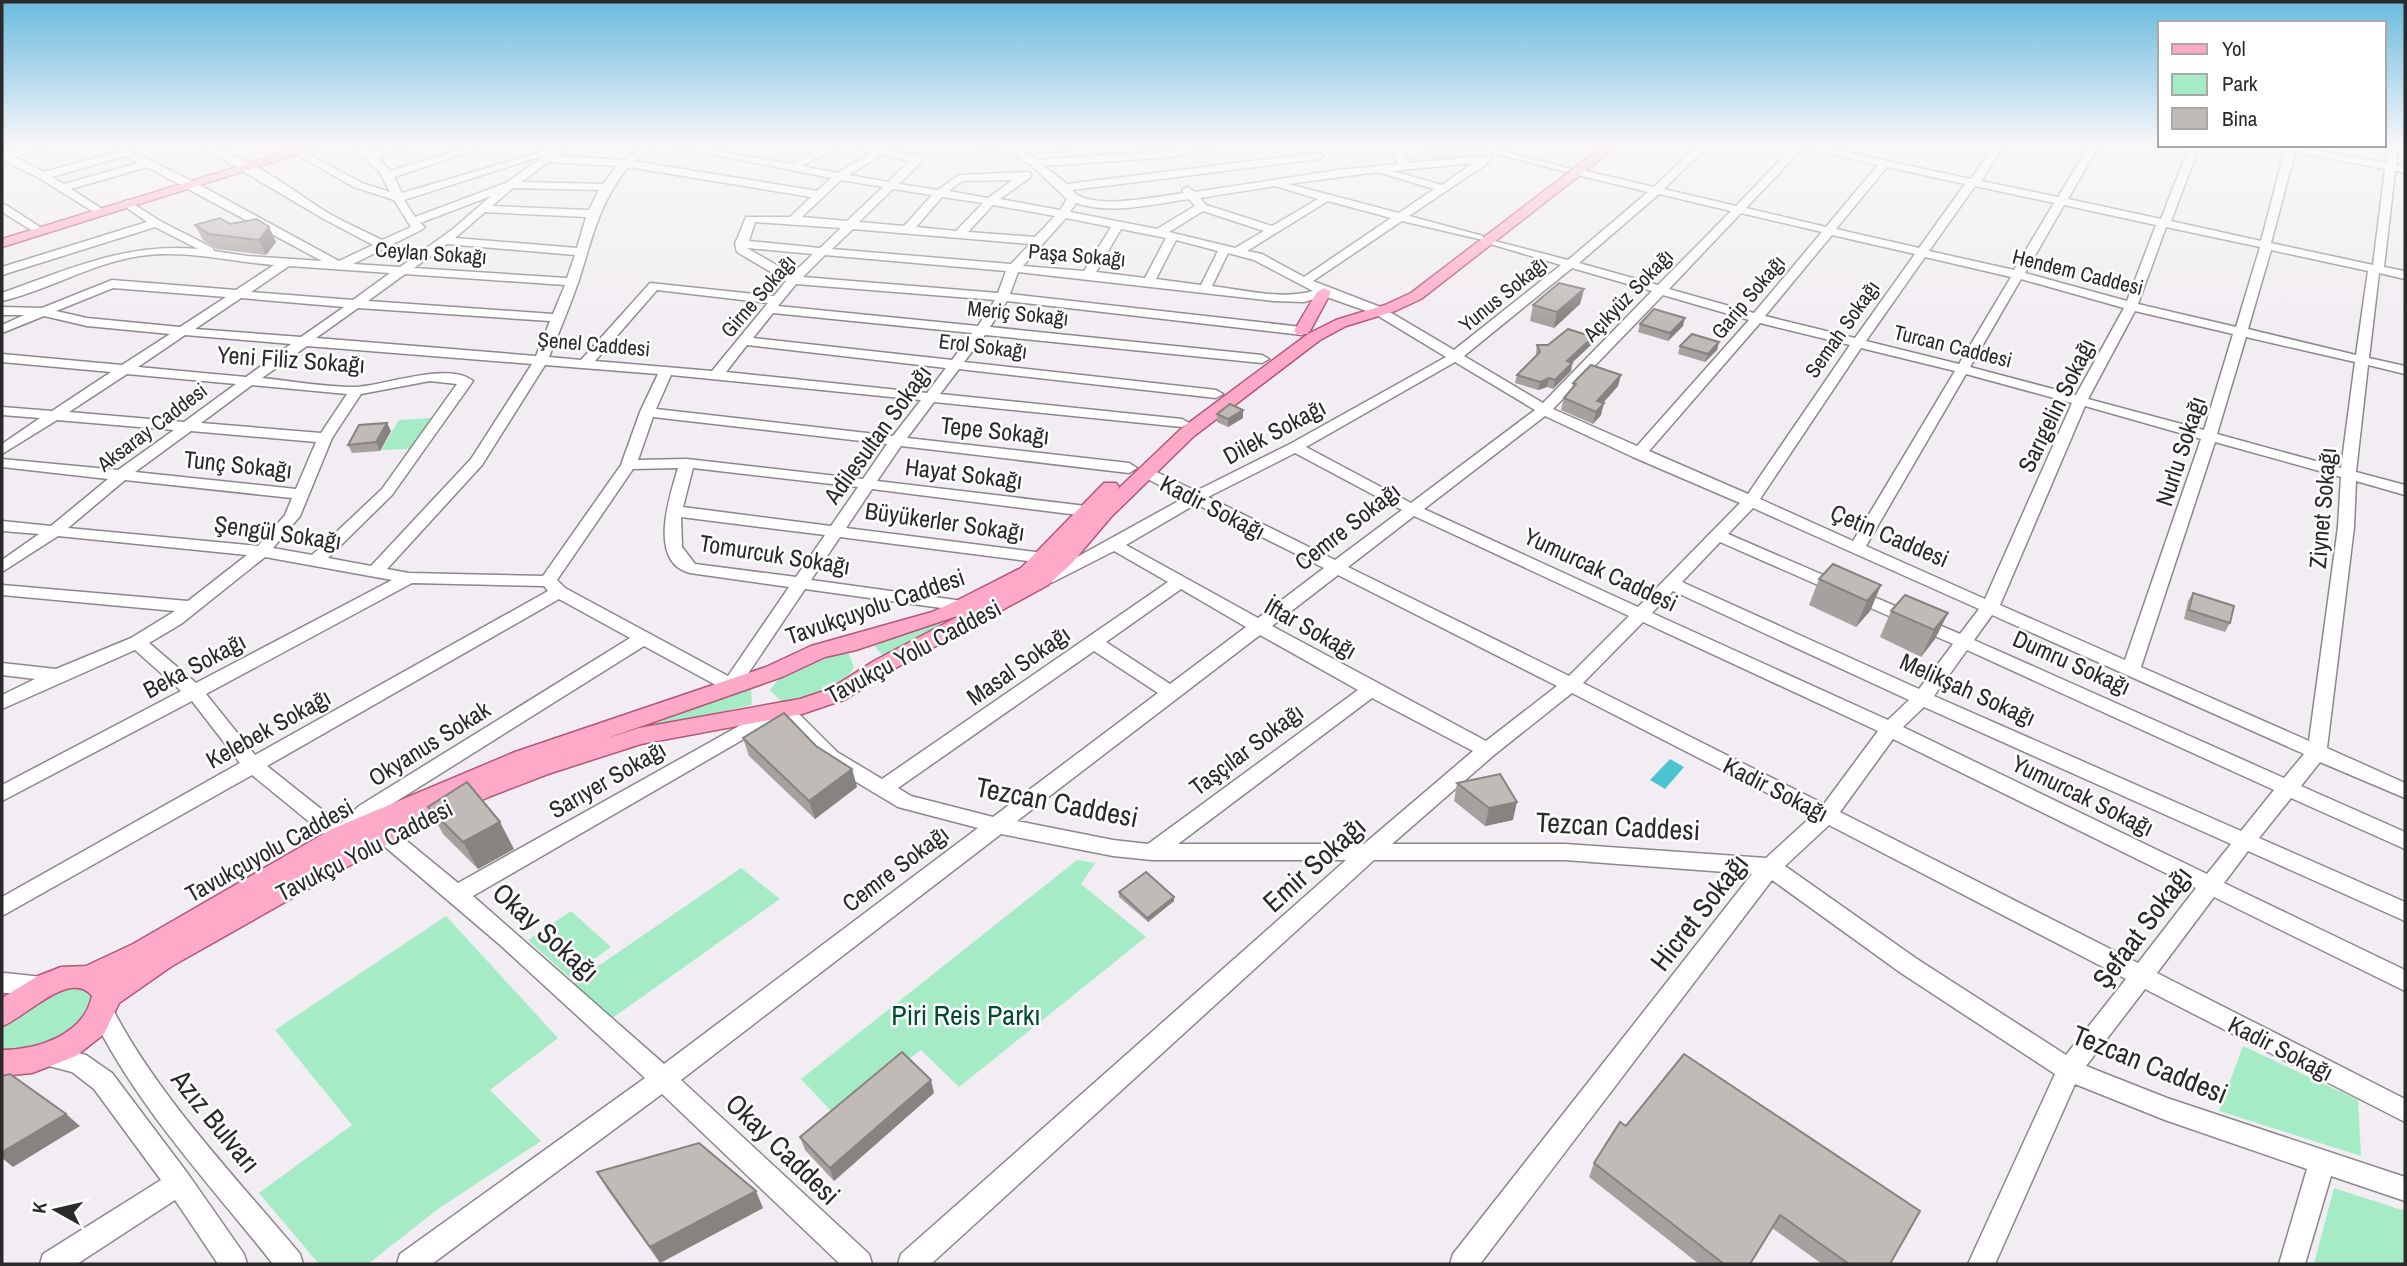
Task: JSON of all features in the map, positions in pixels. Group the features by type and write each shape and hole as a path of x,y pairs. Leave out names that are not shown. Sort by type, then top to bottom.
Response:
{"main road":[{"path":"2,243 120,206"},
{"name":"Tavukçuyolu Caddesi","path":"99,995 142,952 341,836 523,758 774,672 804,656 848,645 963,606 1028,572 1086,511 1137,470 1182,423 1262,359 1302,331 1373,308 1402,295 1485,239 1527,206"},
{"name":"Tavukçu Yolu Caddesi","path":"2,1063 17,1065 49,1056 77,1040 99,995 384,834 540,768 585,753 686,726 819,702 1041,582 1065,559 1137,470 1314,337 1373,308 1406,302 1485,239"},
{"path":"1302,331 1324,292"},
{"path":"848,645 860,648 870,656 868,670 861,679"},
{"path":"774,672 766,681 762,695 766,702 782,709"},
{"name":"Tavukçu Yolu Caddesi","path":"2,1014 44,985 68,978 99,995"}],"street":[{"path":"2,206 40,231"},
{"path":"91,206 101,212"},
{"path":"130,206 156,223 215,253"},
{"path":"231,206 340,266 384,246 416,225 460,206"},
{"path":"310,206 384,246"},
{"path":"403,206 416,225"},
{"name":"Aksaray Caddesi","path":"2,567 52,533 122,475 248,381 444,240 485,206"},
{"path":"375,572 477,462 541,361 583,252 597,206"},
{"path":"793,220 807,206"},
{"name":"Girne Sokağı","path":"716,375 793,280 872,206"},
{"path":"907,230 928,206"},
{"path":"959,234 986,206"},
{"name":"Çetin Caddesi","path":"1023,206 1173,236 1258,257 1324,292 1373,308 1544,410 1638,454 1991,605 2405,790"},
{"name":"Adilesultan Sokağı","path":"731,686 897,442 981,331 1003,296 1013,269 1069,206"},
{"path":"1205,288 1231,250 1274,230 1313,206"},
{"name":"Turcan Caddesi","path":"1362,206 1757,318 1964,369 2405,490"},
{"path":"1304,282 1417,206"},
{"name":"Yunus Sokağı","path":"1453,358 1639,206"},
{"name":"Hendem Caddesi","path":"1725,206 2405,370"},
{"name":"Açıkyüz Sokağı","path":"1544,410 1741,206"},
{"name":"Garip Sokağı","path":"1638,454 1757,318 1848,206"},
{"name":"Semah Sokağı","path":"1750,502 1857,344 1955,206"},
{"path":"1857,548 2060,206"},
{"path":"2092,206 2405,273"},
{"name":"Sarıgelin Sokağı","path":"1991,605 2080,401 2131,306 2170,206"},
{"name":"Nurlu Sokağı","path":"2132,668 2209,437 2275,206"},
{"name":"Ziynet Sokağı","path":"2317,752 2346,527 2361,359 2386,206"},
{"path":"1159,233 1202,207 1274,230"},
{"path":"481,209 593,214"},
{"path":"1037,241 793,220 750,219 741,250 793,280 1003,296 1302,331"},
{"path":"2,271 156,223"},
{"path":"1088,275 1118,225"},
{"path":"1149,281 1173,236"},
{"path":"444,240 583,252"},
{"name":"Paşa Sokağı","path":"741,244 1088,275 1304,298 1324,292"},
{"name":"Ceylan Sokağı","path":"2,297 131,253 215,253 247,260 572,282"},
{"path":"2,450 289,261"},
{"path":"2,329 111,284 558,318"},
{"name":"Meriç Sokağı","path":"584,365 654,286 981,331 1262,359"},
{"path":"1395,322 1396,314 1406,302"},
{"name":"Şenel Caddesi","path":"2,311 43,312 87,322 183,331 716,375 1182,423"},
{"name":"Erol Sokağı","path":"744,341 1216,394"},
{"name":"Yeni Filiz Sokağı","path":"2,358 356,391 430,377 466,381 387,492 315,561"},
{"name":"Dilek Sokağı","path":"1041,582 1295,447 1453,358"},
{"path":"666,371 647,412 628,465 553,587 731,686"},
{"path":"2,703 58,675 136,642 175,620 262,551 292,516 325,439 356,391"},
{"name":"Cemre Sokağı","path":"410,1264 664,1079 1544,410"},
{"path":"2,411 191,425 325,439"},
{"name":"Tepe Sokağı","path":"647,412 1137,470"},
{"name":"Yumurcak Caddesi","path":"1295,447 1411,509 1890,729"},
{"name":"Tunç Sokağı","path":"2,463 302,494"},
{"name":"Hayat Sokağı","path":"628,465 687,463 1086,511"},
{"name":"Tomurcuk Sokağı","path":"687,463 674,511 672,546 678,560 690,568 963,606"},
{"name":"Kadir Sokağı","path":"1137,470 1571,684 2405,1111"},
{"name":"Emir Sokağı","path":"912,1264 1369,852 1487,750 1571,684 1750,502"},
{"name":"Büyükerler Sokağı","path":"674,511 1043,558"},
{"name":"Şengül Sokağı","path":"2,526 52,533 262,551 409,578 553,587"},
{"name":"Dumru Sokağı","path":"1717,535 1964,642 2405,841"},
{"name":"İftar Sokağı","path":"1114,545 1371,689 1487,750"},
{"name":"Beka Sokağı","path":"2,794 409,578"},
{"name":"Masal Sokağı","path":"884,788 1180,582"},
{"name":"Melikşah Sokağı","path":"1671,583 1922,698 2246,839"},
{"name":"Kelebek Sokağı","path":"2,907 553,587"},
{"path":"2,590 192,607"},
{"name":"Hicret Sokağı","path":"1463,1264 1770,867 1827,815 1890,729 1922,698 1991,605"},
{"name":"Okyanus Sokak","path":"341,836 366,811 645,637"},
{"path":"136,642 195,693 252,764 341,836"},
{"path":"1093,642 1170,692"},
{"path":"2,669 58,675"},
{"name":"Taşçılar Sokağı","path":"1152,852 1371,689"},
{"name":"Tezcan Caddesi","path":"782,709 830,757 905,802 995,825 1113,848 1152,852 1565,852 1770,867 1909,966 2069,1070 2165,1109 2405,1189"},
{"name":"Sarıyer Sokağı","path":"458,894 782,709"},
{"name":"Yumurcak Sokağı","path":"1890,729 2405,981"},
{"name":"Şefaat Sokağı","path":"1981,1264 2069,1070 2143,978 2246,839 2317,752"},
{"name":"Okay Sokağı","path":"384,834 458,894 664,1079"},
{"path":"2246,839 2405,912"},
{"path":"2,1014 3,980 44,985"},
{"name":"Azız Bulvarı","path":"99,995 120,1047 148,1088 290,1264"},
{"path":"49,1056 78,1063 103,1081 179,1183 234,1264"},
{"name":"Okay Caddesi","path":"664,1079 859,1264"},
{"path":"2292,1264 2322,1162"},
{"path":"52,1264 179,1183"}],"green space":[{"path":"432,418 411,449 381,450 399,420"},
{"path":"992,596 883,656 872,643"},
{"path":"833,653 849,654 854,667 841,683 812,695 781,701 770,690 786,670"},
{"path":"751,686 752,705 620,734"},
{"name":"Piri Reis Parkı","path":"1077,860 1095,863 1081,884 1146,937 959,1087 921,1050 836,1116 801,1079"},
{"path":"741,868 780,899 611,1019 572,984"},
{"path":"571,911 611,947 569,977 528,940"},
{"path":"446,916 558,1038 490,1090 541,1141 438,1209 368,1264 319,1264 259,1193 352,1125 275,1030"},
{"path":"80,987 89,991 93,1008 63,1042 6,1053 2,1049 2,1028 11,1015 54,989"},
{"path":"2243,1046 2358,1100 2361,1156 2219,1111"},
{"path":"2334,1188 2405,1211 2405,1264 2314,1264"}],"water":[{"path":"1670,759 1684,767 1665,789 1650,780"}],"building":[{"path":"220,218 230,224 257,219 269,227 259,240 209,234 195,225"},
{"path":"1559,283 1584,289 1557,312 1533,305"},
{"path":"1654,309 1685,318 1670,333 1640,324"},
{"path":"1568,329 1593,337 1567,361 1572,363 1555,380 1549,378 1540,382 1517,375 1540,352 1537,345 1548,345"},
{"path":"1692,334 1719,342 1708,354 1680,346"},
{"path":"1591,365 1621,375 1597,401 1604,403 1596,412 1564,398 1576,384 1573,383"},
{"path":"1230,404 1243,410 1228,419 1217,414"},
{"path":"387,423 376,442 348,445 359,425"},
{"path":"1833,564 1881,585 1867,601 1819,579"},
{"path":"2193,593 2234,606 2230,623 2189,610"},
{"path":"1905,595 1948,613 1934,630 1891,611"},
{"path":"784,713 816,746 852,769 809,801 743,738"},
{"path":"1500,774 1517,802 1489,808 1457,783"},
{"path":"467,782 500,822 463,842 428,807"},
{"path":"1146,872 1174,897 1147,918 1119,892"},
{"path":"902,1052 931,1080 830,1168 800,1137"},
{"path":"1684,1054 1920,1211 1890,1264 1849,1264 1780,1215 1750,1264 1724,1264 1594,1163 1620,1122 1626,1126"},
{"path":"10,1074 66,1114 2,1152 2,1076"},
{"path":"699,1143 756,1191 650,1247 597,1172"}]}
